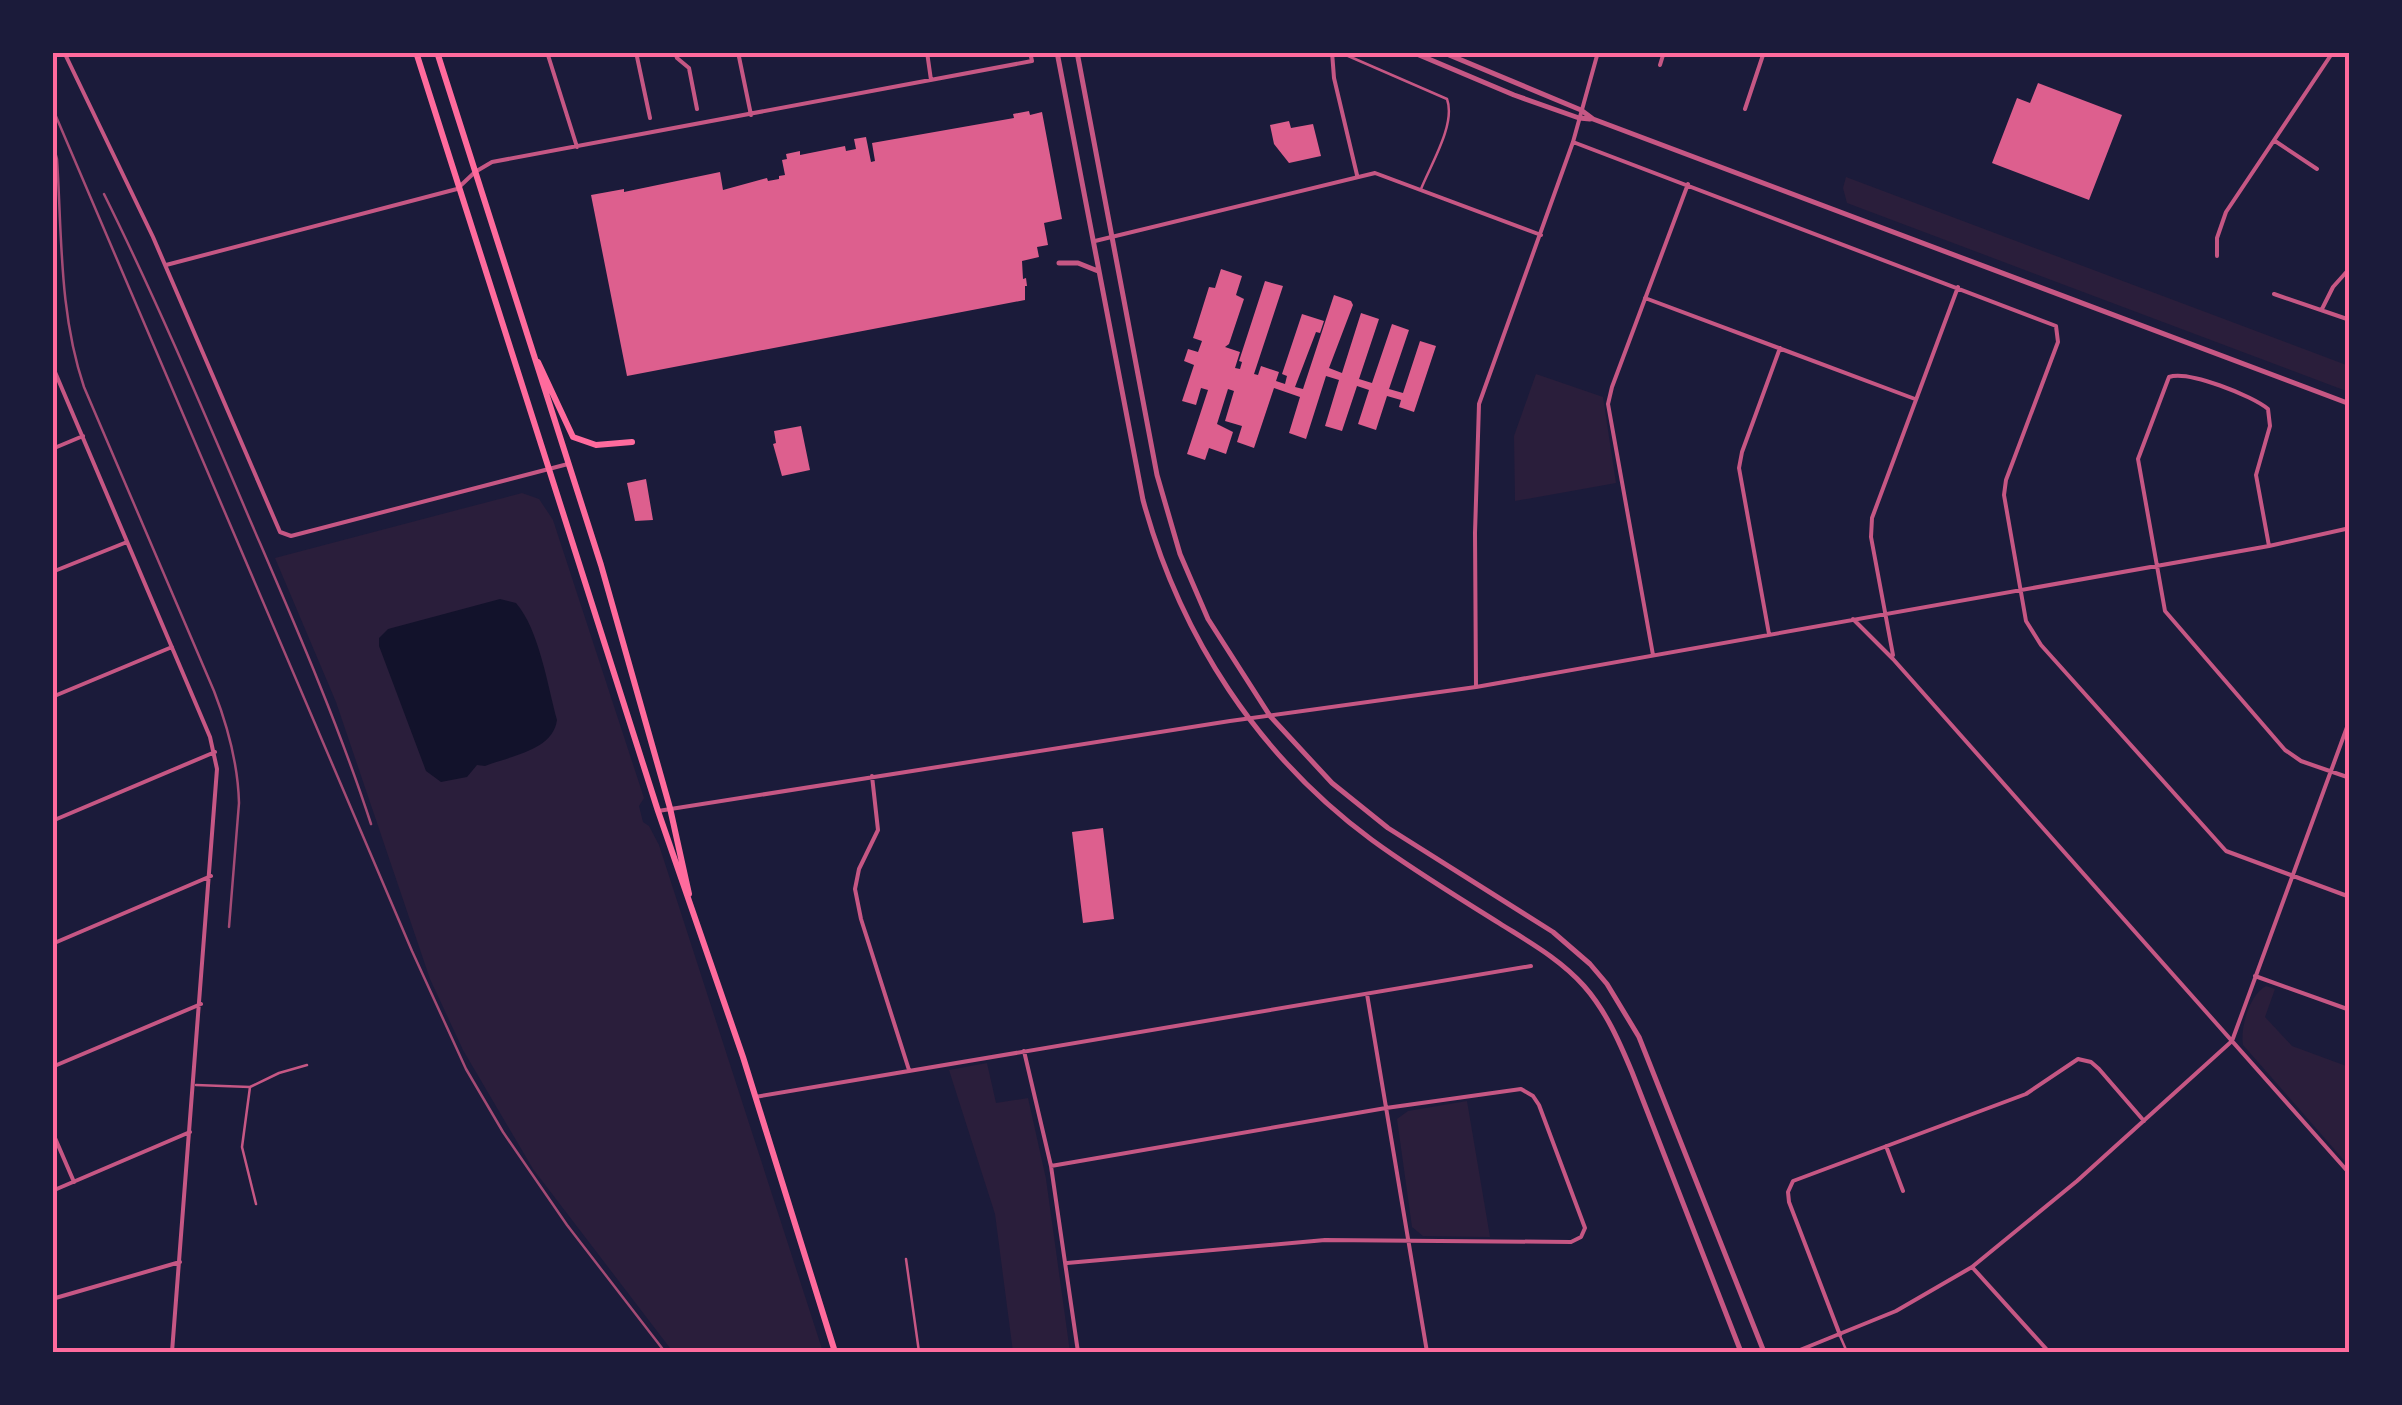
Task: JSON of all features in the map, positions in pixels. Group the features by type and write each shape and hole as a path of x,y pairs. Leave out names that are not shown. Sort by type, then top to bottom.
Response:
{"main road":[{"path":"416,52 457,190 836,1352"},
{"path":"436,52 601,565 670,808 690,901"},
{"path":"532,352 573,436 596,445 632,442"}],"street":[{"path":"64,52 166,265 280,532 286,536 568,464"},
{"path":"547,52 576,147"},
{"path":"622,54 633,52 650,118"},
{"path":"676,52 688,68 697,109"},
{"path":"738,52 752,115"},
{"path":"927,52 931,80"},
{"path":"166,265 457,190 492,162 1032,62 1030,52"},
{"path":"1057,52 1134,458 1153,536 1180,608 1249,719 1286,762 1344,818 1410,866 1532,942 1587,989 1614,1030 1632,1072 1741,1352"},
{"path":"1077,52 1157,475 1180,554 1208,620 1270,716 1312,764 1362,809 1552,932 1607,984 1639,1037 1764,1352"},
{"path":"1335,52 1334,78 1357,176"},
{"path":"1412,52 1514,96 1593,119 2350,404"},
{"path":"1442,52 1582,110 1593,119"},
{"path":"1476,687 1478,412 1573,142 1598,52"},
{"path":"1660,65 1664,52"},
{"path":"1745,108 1764,52"},
{"path":"2217,256 2217,238 2226,212 2332,52"},
{"path":"2274,141 2316,170"},
{"path":"1573,142 2050,321 2059,332 2058,342 2005,488 2020,590 2032,635 2217,843 2235,856 2350,897"},
{"path":"1092,241 1376,174 1541,234"},
{"path":"1652,655 1608,404 1688,184"},
{"path":"1059,263 1098,271"},
{"path":"2321,310 2333,286 2350,268"},
{"path":"1893,658 1871,528 1876,505 1958,287"},
{"path":"2274,294 2350,320"},
{"path":"1645,298 1915,399"},
{"path":"1768,634 1740,460 1780,348"},
{"path":"52,365 214,752 218,784 172,1352"},
{"path":"2269,546 2256,475 2270,426 2268,409 2192,377 2174,374 2165,383 2138,459 2165,611 2285,750 2301,761 2350,778"},
{"path":"52,449 83,436"},
{"path":"658,811 1476,687 2269,546 2350,528"},
{"path":"52,572 127,542"},
{"path":"1852,619 1893,658 2350,1174"},
{"path":"52,697 172,647"},
{"path":"1795,1352 1923,1298 1972,1267 2232,1042 2350,719"},
{"path":"52,821 214,752"},
{"path":"872,776 878,830 859,869 856,889 861,919 909,1070"},
{"path":"52,944 211,876"},
{"path":"755,1096 1531,966"},
{"path":"2255,976 2350,1010"},
{"path":"1367,994 1427,1352"},
{"path":"52,1067 201,1004"},
{"path":"1024,1051 1051,1166 1078,1352"},
{"path":"1840,1336 1788,1192 1794,1180 2026,1094 2078,1058 2100,1069 2144,1121"},
{"path":"1051,1166 1514,1088 1527,1091 1539,1106 1586,1228 1581,1237 1570,1242 1308,1240 1067,1263"},
{"path":"52,1131 74,1182"},
{"path":"52,1191 190,1132"},
{"path":"1886,1146 1904,1191"},
{"path":"52,1299 180,1262"},
{"path":"1972,1267 2049,1352"}],"lane":[{"path":"1335,52 1447,99 1447,123 1421,190"},
{"path":"194,1085 250,1086 308,1065"},
{"path":"250,1086 242,1147 256,1204"},
{"path":"906,1259 918,1352"},
{"path":"1840,1336 1847,1352"}],"shaded area":[{"path":"1846,177 2349,366 2349,392 1847,203 1843,188"},
{"path":"1536,374 1603,397 1616,483 1515,501 1514,436"},
{"path":"522,493 539,499 553,520 644,798 639,806 643,822 659,845 823,1352 673,1352 533,1169 463,1050 430,979 336,702 275,558"},
{"path":"500,599 516,603 531,628 557,720 554,730 539,746 485,766 477,765 467,777 441,782 426,771 379,638 388,629"},
{"path":"2266,986 2275,989 2265,1017 2292,1046 2349,1067 2349,1166 2243,1045 2247,1012"},
{"path":"987,1063 996,1103 1028,1098 1046,1179 1070,1352 1013,1352 995,1214 949,1070"},
{"path":"1467,1101 1490,1237 1423,1236 1412,1227 1397,1119 1408,1111"}],"building":[{"path":"2038,83 2122,115 2089,200 1992,163 2017,98 2030,103"},
{"path":"1029,111 1030,115 1042,112 1062,219 1044,223 1048,245 1037,247 1039,257 1022,261 1027,286 1025,300 627,376 591,195 720,172 723,190 767,178 779,179 785,175 782,160 787,159 786,154 845,146 846,151 856,149 854,139 866,137 871,162 875,161 872,143 1014,118 1013,114"},
{"path":"1289,121 1291,128 1313,124 1321,156 1289,163 1274,144 1270,125"},
{"path":"1221,269 1242,276 1236,295 1244,299 1225,347 1240,352 1235,368 1240,369 1239,361 1265,281 1283,286 1254,374 1258,375 1261,366 1279,372 1276,381 1285,384 1287,376 1282,374 1302,314 1324,321 1295,387 1303,389 1334,295 1353,305 1329,368 1342,373 1361,313 1379,319 1359,379 1372,383 1392,324 1409,330 1389,389 1403,393 1420,341 1436,346 1414,412 1399,407 1401,400 1387,396 1376,430 1358,424 1369,390 1357,386 1342,431 1325,426 1339,380 1326,376 1306,439 1289,433 1300,397 1274,388 1254,448 1237,442 1242,426 1225,421 1234,391 1228,389 1217,424 1233,432 1226,454 1209,448 1205,460 1187,454 1208,390 1201,388 1196,405 1182,401 1194,365 1184,361 1188,349 1198,352 1202,341 1193,338 1209,287 1215,288"},
{"path":"801,426 810,470 782,476 773,444 774,431"},
{"path":"646,479 653,520 635,521 627,483"},
{"path":"1103,828 1114,919 1083,923 1072,832"}],"railway":[{"path":"52,107 466,1069 503,1132 567,1225 665,1352"},
{"path":"52,141 57,159 66,303 84,387 214,691 231,746 239,803 229,927"},
{"path":"104,194 282,595 371,824"}]}
